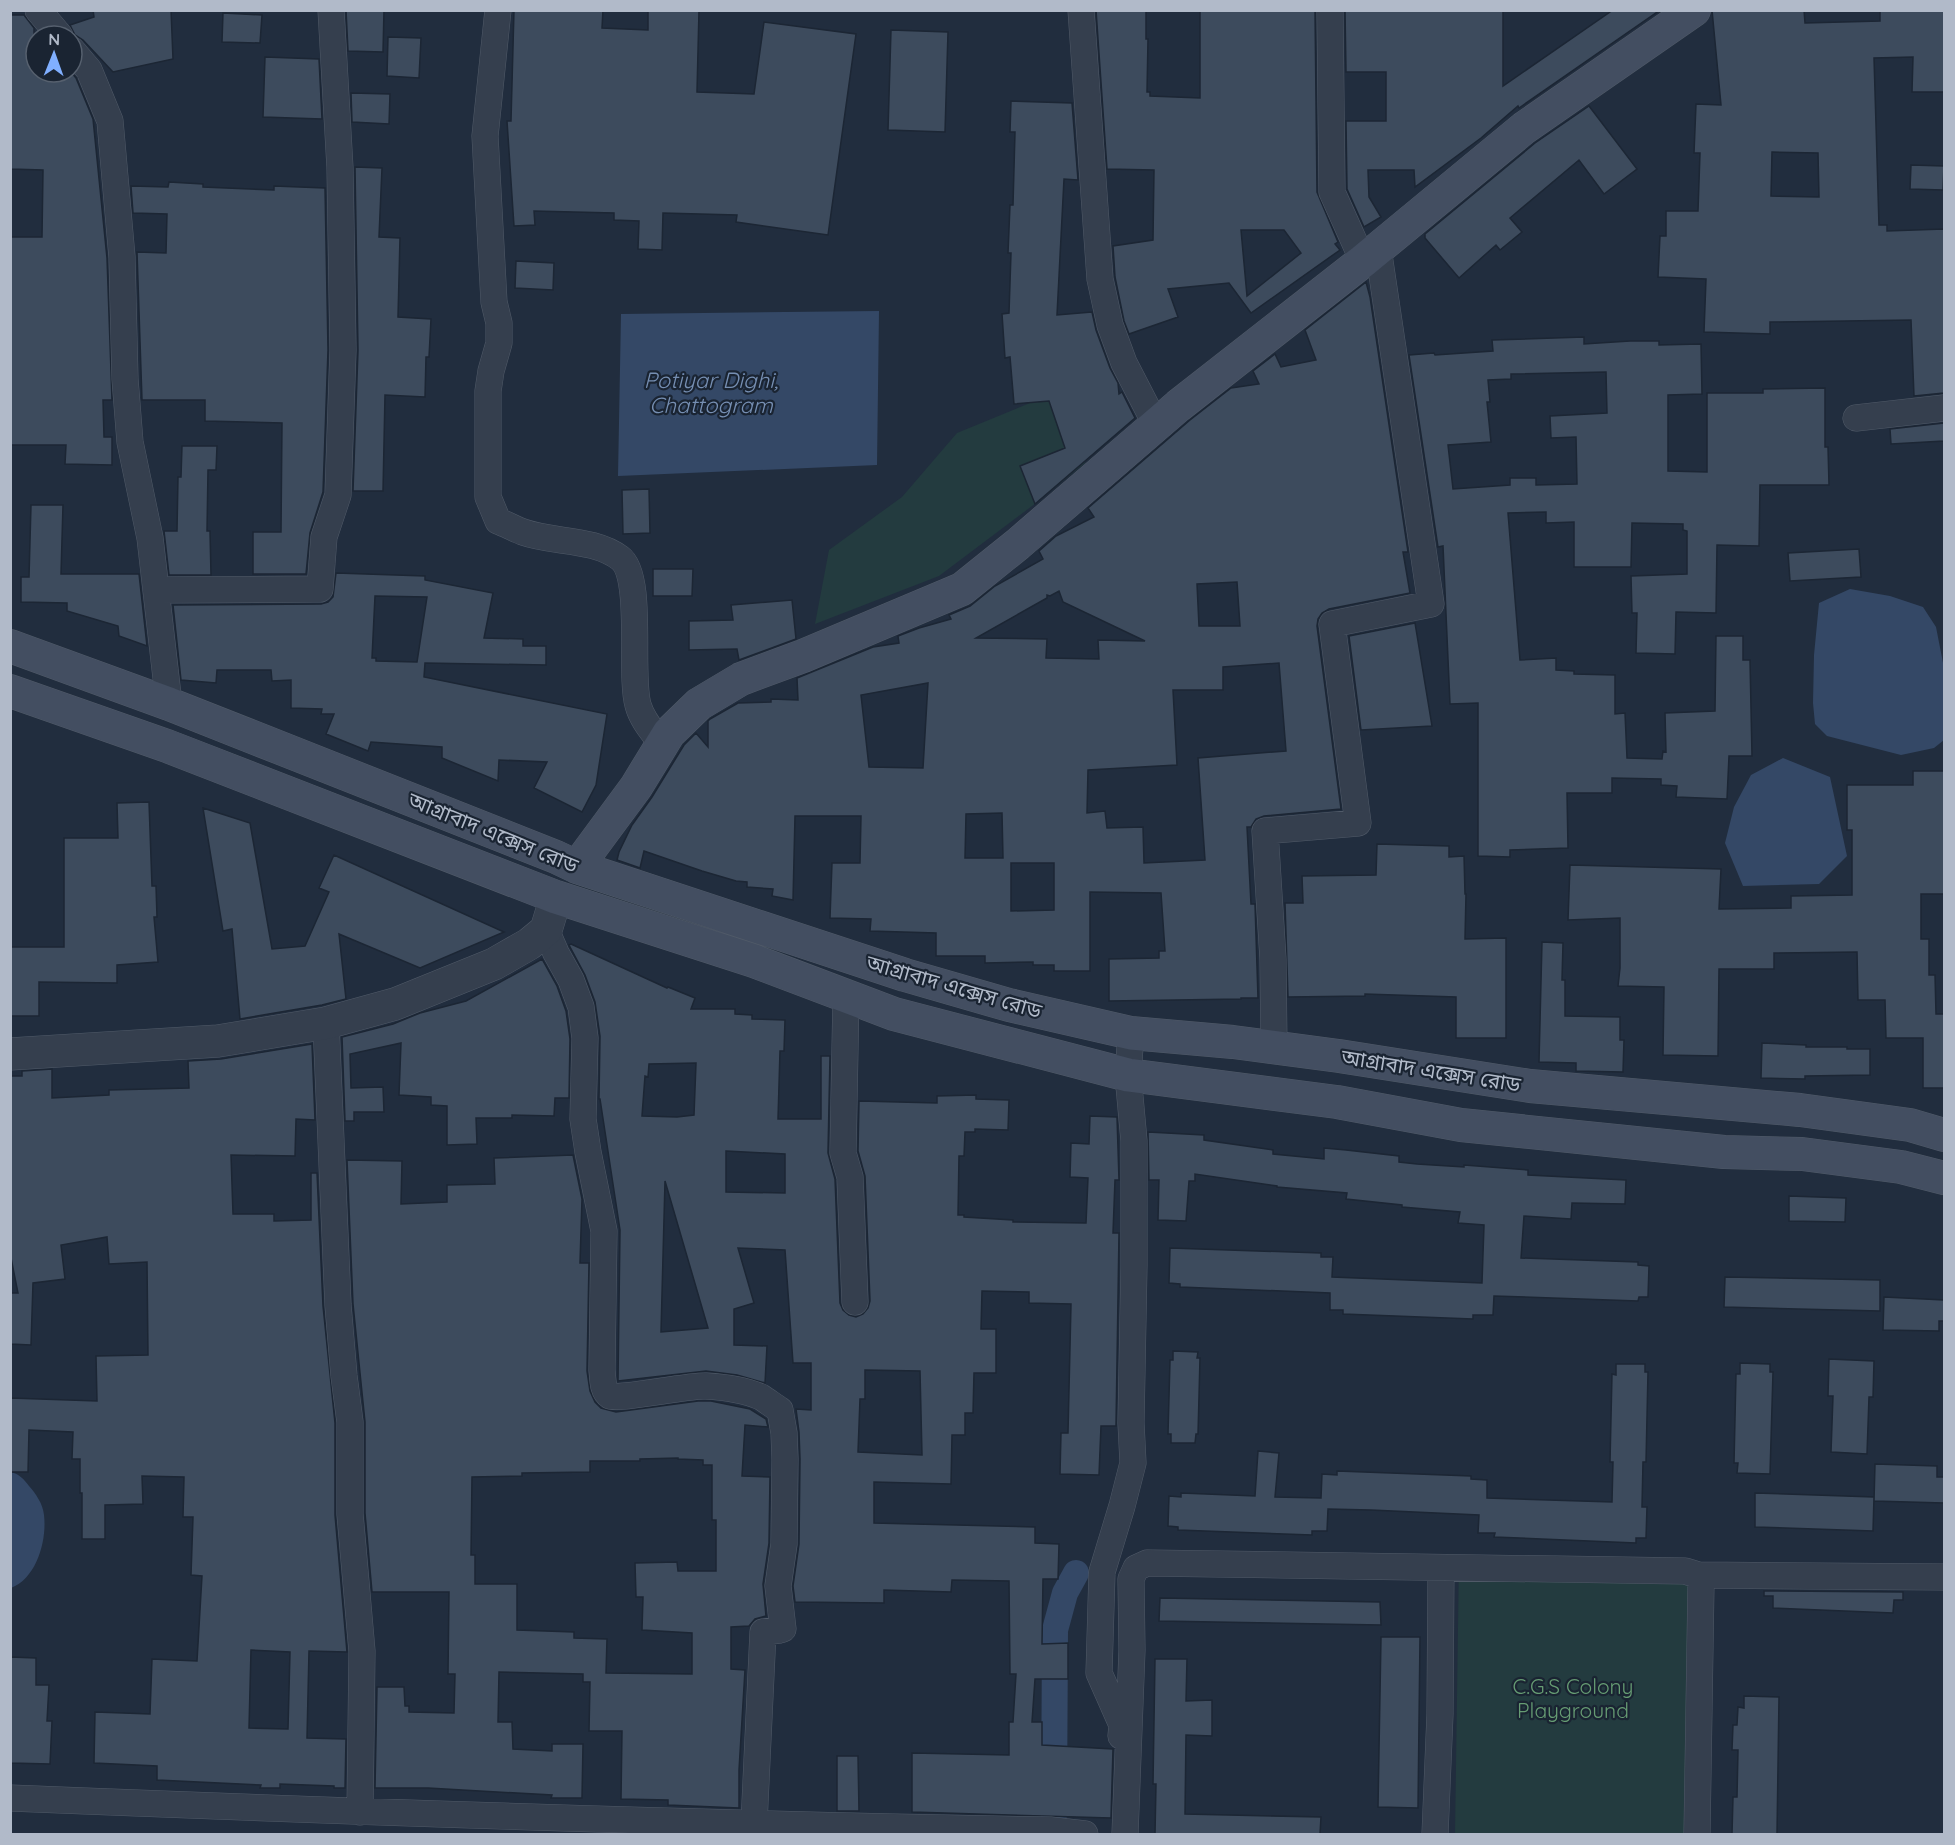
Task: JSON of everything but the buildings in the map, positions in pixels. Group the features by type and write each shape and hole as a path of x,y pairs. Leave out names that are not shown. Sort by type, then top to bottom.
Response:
{"main road":[{"path":"577,867 636,787 669,733 699,704 741,679 803,656 962,589 1156,425 1524,128 1694,10"},
{"name":"আগ্রাবাদ এক্সেস রোড","path":"10,646 168,704 577,867 904,975 1009,1005 1131,1033 1274,1047 1530,1086 1800,1110 1911,1125 1944,1135"},
{"name":"আগ্রাবাদ এক্সেস রোড","path":"10,691 167,746 556,897 754,961 894,1014 1128,1075 1337,1102 1461,1125 1724,1152 1802,1154 1901,1167 1944,1178"}],"street":[{"path":"38,10 50,24"},
{"path":"157,590 320,589 324,537 338,495 343,350 340,168 330,10"},
{"path":"498,10 485,136 494,302 499,323 499,343 488,391 488,497 498,521 524,532 601,548 621,559 631,576 634,678 638,706 648,727 662,744"},
{"path":"1081,10 1100,279 1110,325 1124,363 1156,425"},
{"path":"1274,1047 1273,959 1265,831 1358,823 1332,624 1431,604 1370,254 1332,192 1330,10"},
{"path":"84,64 89,70 110,121 122,258 125,379 130,442 150,538 168,704"},
{"path":"1856,418 1944,408"},
{"path":"10,1054 218,1041 326,1023 395,1004 494,964 529,944 546,930 556,897"},
{"path":"546,930 571,980 581,1007 585,1038 583,1119 604,1231 602,1370 604,1390 609,1396 618,1398 705,1386 760,1397 780,1410 785,1459 784,1544 778,1586 783,1629 763,1632 754,1824"},
{"path":"846,996 843,1153 850,1177 855,1302"},
{"path":"326,1023 338,1305 350,1422 350,1514 362,1651 360,1812"},
{"path":"1104,1834 1118,1826 1122,1725 1099,1673 1102,1572 1133,1463 1131,1423 1134,1141 1128,1075 1131,1033"},
{"path":"1125,1834 1132,1650 1131,1579 1136,1568 1147,1563 1685,1571 1698,1575 1944,1577"},
{"path":"1436,1834 1442,1568"},
{"path":"1697,1834 1701,1584 1698,1575"},
{"path":"10,1798 360,1812 1050,1830 1085,1834"}],"green space":[{"path":"1052,394 1085,463 939,576 815,624 829,550 902,497 957,433"},
{"name":"C.G.S Colony Playground","path":"1459,1559 1691,1563 1686,1834 1455,1834"}],"water":[{"name":"Potiyar Dighi, Chattogram","path":"879,311 877,465 618,476 621,314"},
{"path":"1850,589 1890,596 1923,607 1936,627 1944,668 1944,740 1934,748 1901,755 1827,736 1815,724 1814,655 1819,603"},
{"path":"1783,758 1830,777 1847,856 1819,884 1743,886 1725,843 1734,807 1751,775"},
{"path":"11,1472 23,1479 37,1496 41,1503 45,1525 42,1546 34,1567 28,1576 11,1588"}],"waterway":[{"path":"1053,1834 1055,1630 1065,1593 1076,1573"}]}
